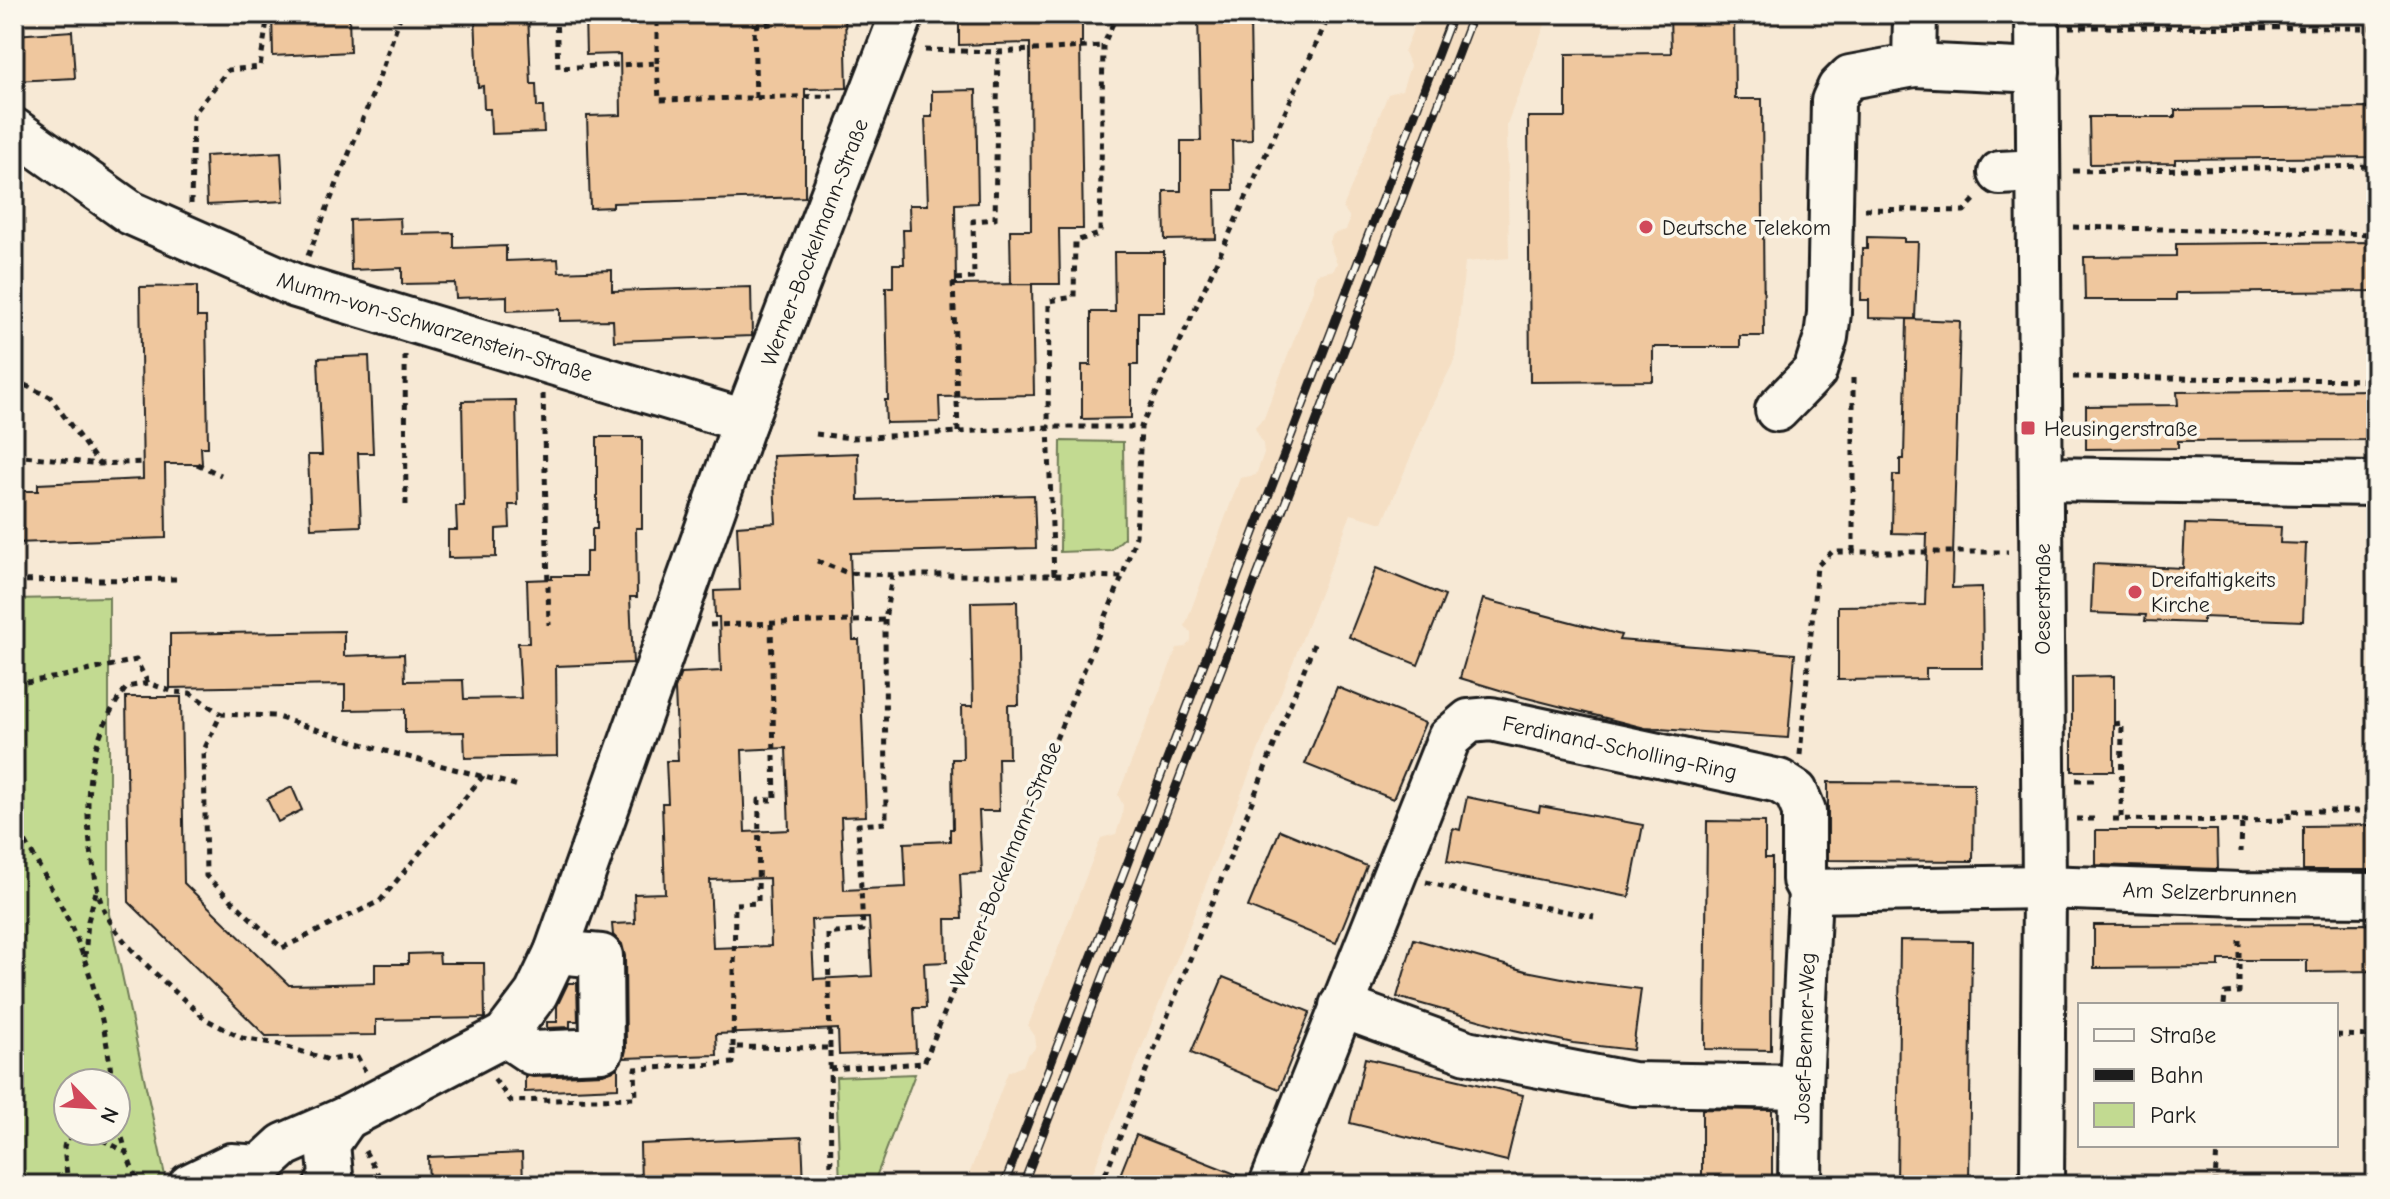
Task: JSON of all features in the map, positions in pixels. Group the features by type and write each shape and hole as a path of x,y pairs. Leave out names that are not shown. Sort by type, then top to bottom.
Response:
{"street":[{"path":"1914,65 1915,14"},
{"name":"Oeserstraße","path":"2037,20 2038,71 2019,172 2039,226 2044,887 2042,1185"},
{"name":"Werner-Bockelmann-Straße","path":"260,1176 284,1145 363,1110 490,1044 536,994 556,952 745,421 895,31"},
{"path":"1777,410 1815,371 1826,337 1833,101 1839,88 1850,77 1914,65 2038,71"},
{"name":"Mumm-von-Schwarzenstein-Straße","path":"14,130 131,213 296,286 745,421"},
{"path":"2041,479 2376,484"},
{"name":"Ferdinand-Scholling-Ring","path":"1271,1185 1449,738 1469,721 1491,719 1779,781 1796,792"},
{"path":"1796,792 1804,811 1804,880 1810,891 2044,887"},
{"name":"Am Selzerbrunnen","path":"2044,887 2376,895"},
{"name":"Josef-Benner-Weg","path":"1800,1185 1810,891"},
{"path":"490,1044 532,1053 602,1050 601,956 556,952"},
{"path":"1341,1006 1467,1052 1633,1084 1801,1087"},
{"path":"326,1185 331,1175 328,1144 363,1110"},
{"path":"190,1185 231,1165 260,1176"}],"path":[{"path":"191,239 193,115 228,70 260,67 268,14"},
{"path":"296,286 376,86 401,14"},
{"path":"556,14 558,68 657,63"},
{"path":"657,14 659,100 870,95"},
{"path":"756,98 754,26 770,24 770,14"},
{"path":"1054,575 1048,427 1049,301 1074,297 1075,241 1100,234 1103,46 1117,14"},
{"name":"Werner-Bockelmann-Straße","path":"830,1069 924,1063 1136,536 1141,427 1330,14"},
{"path":"2037,20 2376,28"},
{"path":"895,31 998,52 1103,46"},
{"path":"958,432 953,279 974,278 973,221 995,219 998,52"},
{"path":"1859,214 1864,209 1964,211 2019,172 2376,166"},
{"path":"2039,226 2376,234"},
{"path":"404,318 406,510"},
{"path":"542,360 549,625"},
{"path":"1853,362 1853,552"},
{"path":"2040,377 2376,380"},
{"path":"14,380 50,397 100,464"},
{"path":"816,434 852,438 1048,427 1141,427"},
{"path":"14,455 100,464 143,462"},
{"path":"197,464 221,475"},
{"path":"1796,792 1817,566 1832,552 2041,553"},
{"path":"817,561 848,573 1122,577"},
{"path":"831,1185 828,934 863,930 858,825 886,823 885,620 892,575"},
{"path":"14,581 177,579"},
{"path":"674,616 713,626 885,620"},
{"path":"490,1044 511,1101 636,1098 635,1069 733,1063 735,904 758,903 759,800 775,800 771,624"},
{"path":"1101,1185 1314,644"},
{"path":"14,684 136,660 148,683"},
{"path":"363,1110 357,1056 329,1060 278,1044 242,1038 205,1019 118,933 102,906 97,887 86,799 97,745 106,721 127,687 148,683 174,692 190,693 221,714 274,716 378,749 519,786"},
{"path":"221,714 204,750 206,876 282,948 380,901 483,776"},
{"path":"2114,724 2122,723 2121,819"},
{"path":"2113,780 2122,780"},
{"path":"2113,819 2289,820 2289,811 2376,811"},
{"path":"14,821 74,932 103,1019 110,1067"},
{"path":"2241,852 2242,821"},
{"path":"1395,873 1466,892 1594,917"},
{"path":"85,962 88,921 97,887"},
{"path":"2224,1003 2225,993 2239,992 2239,939"},
{"path":"2338,1035 2376,1036"},
{"path":"733,1047 830,1048"},
{"path":"68,1185 66,1139 85,1134 126,1152"},
{"path":"123,1185 137,1182 125,1147"},
{"path":"2215,1185 2217,1147"}],"shaded area":[{"path":"1419,14 1549,14 1507,124 1509,258 1465,262 1455,359 1432,405 1383,523 1351,514 1088,1185 965,1185 1008,1072 1023,1066 1027,1055 1034,1050 1035,1036 1028,1026 1101,838 1116,834 1123,805 1118,795 1177,648 1185,647 1191,641 1191,632 1185,626 1240,478 1256,475 1264,453 1255,428 1264,418 1317,274 1334,270 1337,263 1329,243 1333,234 1346,230 1349,223 1349,216 1343,208 1388,94 1402,90 1410,66 1404,52"}],"green space":[{"path":"1061,441 1123,442 1124,538 1111,550 1060,552"},
{"path":"109,597 109,914 167,1185 14,1185 14,599"},
{"path":"915,1074 873,1185 840,1185 836,1077"}],"building":[{"path":"272,14 349,14 350,52 273,56"},
{"path":"475,14 528,14 531,84 536,84 537,107 543,107 544,132 491,134 490,109 484,109 483,86 478,87"},
{"path":"585,14 845,14 847,88 805,89 805,197 613,203 613,207 590,208 587,116 621,115 620,54 586,55"},
{"name":"Deutsche Telekom","path":"1670,14 1734,14 1735,99 1762,99 1764,336 1740,336 1740,347 1653,347 1653,381 1530,382 1528,117 1566,117 1566,54 1671,53"},
{"path":"1082,16 1083,229 1059,229 1060,284 1011,284 1010,230 1031,230 1030,43 959,45 959,18"},
{"path":"1198,17 1250,17 1252,140 1232,141 1233,190 1215,190 1216,239 1165,240 1164,191 1181,191 1181,141 1201,141"},
{"path":"72,31 75,78 14,81 14,35"},
{"path":"976,90 978,203 955,204 956,285 1032,284 1034,395 939,397 940,422 886,423 886,287 893,287 893,264 904,264 903,230 910,230 909,205 928,205 925,117 932,117 932,91"},
{"path":"2376,108 2376,157 2175,159 2175,163 2090,164 2089,117 2175,117 2175,110"},
{"path":"281,152 284,201 207,205 205,156"},
{"path":"400,218 401,234 454,233 454,248 506,246 506,261 558,259 559,272 612,270 612,291 751,287 752,336 614,341 613,320 560,321 560,309 507,311 507,296 456,298 455,283 402,284 402,268 351,270 350,220"},
{"path":"1867,237 1904,238 1904,242 1918,242 1915,319 1869,318 1869,300 1861,300 1862,249 1867,249"},
{"path":"2376,242 2376,291 2176,293 2176,300 2085,300 2084,257 2176,256 2176,244"},
{"path":"1114,252 1164,252 1164,312 1138,312 1138,365 1131,365 1131,418 1082,419 1082,365 1091,365 1091,312 1115,312"},
{"path":"197,286 197,317 206,317 208,447 201,447 202,464 165,464 166,538 14,543 14,491 38,491 38,484 143,479 140,287"},
{"path":"1907,319 1960,321 1952,588 1982,587 1983,668 1926,668 1926,679 1838,680 1838,606 1925,605 1927,534 1892,533 1893,475 1900,475 1900,459 1904,459"},
{"path":"369,356 373,453 358,453 361,526 311,528 308,455 322,455 318,358"},
{"path":"2376,390 2376,440 2178,441 2178,448 2086,449 2086,406 2178,405 2177,392"},
{"path":"516,400 518,505 509,505 510,528 496,529 496,557 448,558 448,530 457,530 456,506 464,506 462,401"},
{"path":"597,437 642,437 642,528 636,528 637,597 630,597 633,663 556,666 557,756 465,758 464,732 405,733 405,709 345,710 345,685 170,688 170,634 344,631 344,656 404,654 405,681 463,680 464,699 521,698 518,643 529,643 527,580 586,576 586,552 592,552 592,529 597,529"},
{"path":"858,453 859,500 1034,495 1036,548 850,553 853,640 859,640 866,816 841,817 844,890 906,887 904,843 950,841 950,829 953,829 952,759 963,759 962,706 973,706 971,602 1017,601 1019,705 1008,705 1009,758 998,758 999,811 979,811 982,873 960,874 962,919 946,919 947,962 924,963 926,1008 914,1008 916,1052 839,1055 838,1029 716,1034 717,1055 624,1058 625,956 622,944 613,935 612,924 635,923 634,894 665,893 662,803 668,803 666,761 678,761 675,689 681,673 721,671 719,617 715,617 714,591 740,590 737,526 776,523 773,456","holes":["786,748 789,830 745,832 742,750","769,878 771,946 713,948 710,880","869,918 872,976 814,979 811,920"]},
{"path":"2185,524 2281,527 2280,543 2306,544 2303,621 2203,617 2203,623 2145,621 2146,615 2091,613 2093,564 2183,568"},
{"path":"1376,568 1445,596 1418,665 1349,637"},
{"path":"1483,599 1621,635 1619,640 1795,654 1788,738 1645,728 1460,678"},
{"path":"2114,676 2114,771 2072,771 2072,677"},
{"path":"1337,687 1425,723 1393,799 1305,764"},
{"path":"126,697 181,697 184,883 289,985 375,983 375,964 408,964 408,954 439,953 440,963 484,963 485,1018 376,1020 376,1035 266,1036 129,902"},
{"path":"1828,782 1974,783 1973,861 1828,860"},
{"path":"292,787 302,810 278,822 267,799"},
{"path":"1467,797 1539,812 1540,806 1643,825 1629,897 1447,861 1453,828 1460,830"},
{"path":"1707,821 1765,822 1765,858 1772,858 1771,1050 1705,1049"},
{"path":"2376,825 2376,870 2303,870 2303,826"},
{"path":"1280,830 1367,866 1336,943 1248,907"},
{"path":"2096,830 2217,830 2218,869 2096,865"},
{"path":"2376,924 2376,971 2307,972 2307,960 2219,960 2219,967 2094,968 2094,925"},
{"path":"1414,939 1526,971 1641,989 1633,1050 1573,1043 1514,1030 1397,997"},
{"path":"1900,940 1972,941 1969,1185 1897,1185"},
{"path":"1223,977 1310,1012 1279,1089 1191,1053"},
{"path":"568,983 577,983 578,1021 570,1021 570,1027 547,1028 547,1022 557,1022 557,1006"},
{"path":"1365,1058 1523,1095 1507,1161 1350,1123"},
{"path":"618,1068 618,1088 525,1092 525,1075 603,1074"},
{"path":"1702,1109 1772,1110 1772,1185 1702,1185"},
{"path":"1136,1135 1248,1179 1248,1185 1116,1185"},
{"path":"802,1137 804,1185 641,1185 640,1144"},
{"path":"522,1153 523,1185 429,1185 428,1157"}],"railway":[{"path":"1004,1185 1453,14"},
{"path":"1023,1185 1473,14"}],"place":[{"name":"Deutsche Telekom","path":"1646,227"},
{"name":"Heusingerstraße","path":"2028,428"},
{"name":"Dreifaltigkeits Kirche","path":"2135,592"}]}
